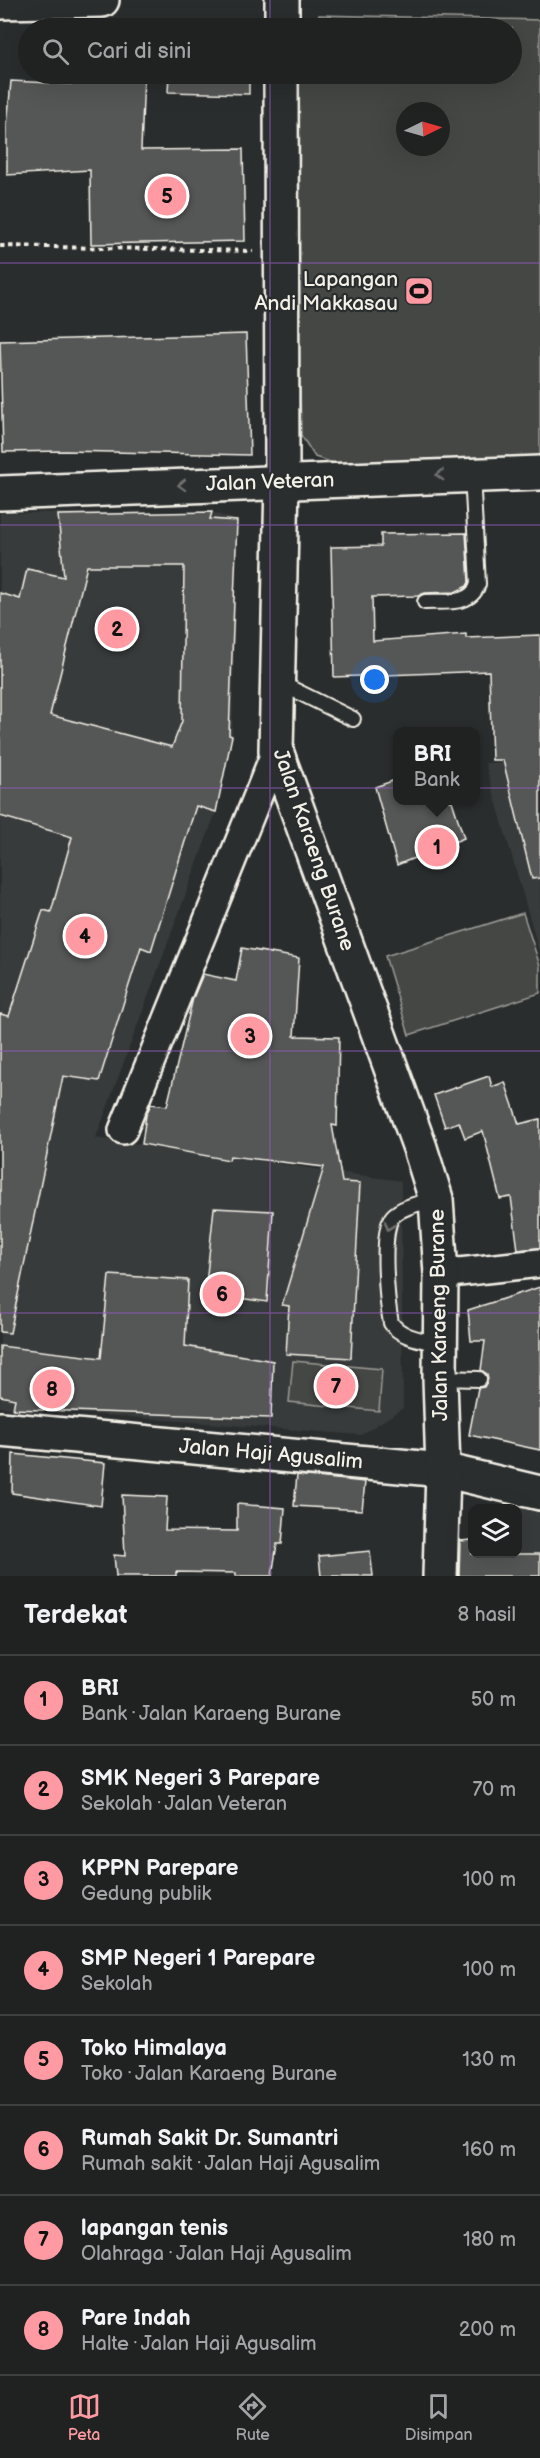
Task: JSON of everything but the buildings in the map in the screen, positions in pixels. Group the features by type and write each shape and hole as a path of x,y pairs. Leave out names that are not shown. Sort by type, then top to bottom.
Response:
{"main road":[{"path":"0,2 102,0"},
{"path":"282,0 282,18"},
{"name":"Jalan Karaeng Burane","path":"282,84 282,481 276,751 420,1148 436,1199 441,1274 440,1378 443,1470 440,1576"},
{"name":"Jalan Veteran","path":"0,493 540,472"},
{"name":"Jalan Haji Agusalim","path":"0,1429 443,1470 540,1493"}],"street":[{"path":"123,1130 276,751"},
{"path":"441,1274 540,1263"}],"lane":[{"path":"425,602 466,600 475,592 478,584 472,474"},
{"path":"278,682 353,719"},
{"path":"436,1199 400,1210 393,1216 386,1230 385,1247 391,1323 396,1330 406,1335 441,1345"},
{"path":"440,1378 479,1379"}],"path":[{"path":"0,246 281,251"}],"shaded area":[{"name":"Lapangan Andi Makkasau","path":"319,15 452,18 317,18"},
{"name":"Lapangan Andi Makkasau","path":"522,20 540,20 540,462 346,467 315,457 301,435 294,84 522,84"},
{"path":"212,512 237,521 232,736 216,812 96,1138 401,1181 403,1408 361,1435 0,1407 0,513"},
{"path":"540,762 540,954 485,763"},
{"path":"523,913 540,966 540,993 409,1035 385,956"},
{"path":"293,1361 382,1369 379,1411 289,1402"},
{"path":"522,1508 540,1511 540,1576 507,1576 509,1558 522,1558"}],"place":[{"name":"Toko Himalaya","path":"167,196"},
{"name":"Lapangan Andi Makkasau","path":"419,291"},
{"name":"SMK Negeri 3 Parepare","path":"117,629"},
{"name":"BRI","path":"437,847"},
{"name":"SMP Negeri 1 Parepare","path":"85,936"},
{"name":"KPPN Parepare","path":"250,1036"},
{"name":"Rumah Sakit Dr. Sumantri","path":"222,1294"},
{"name":"lapangan tenis","path":"336,1386"},
{"name":"Pare Indah","path":"52,1389"}]}
